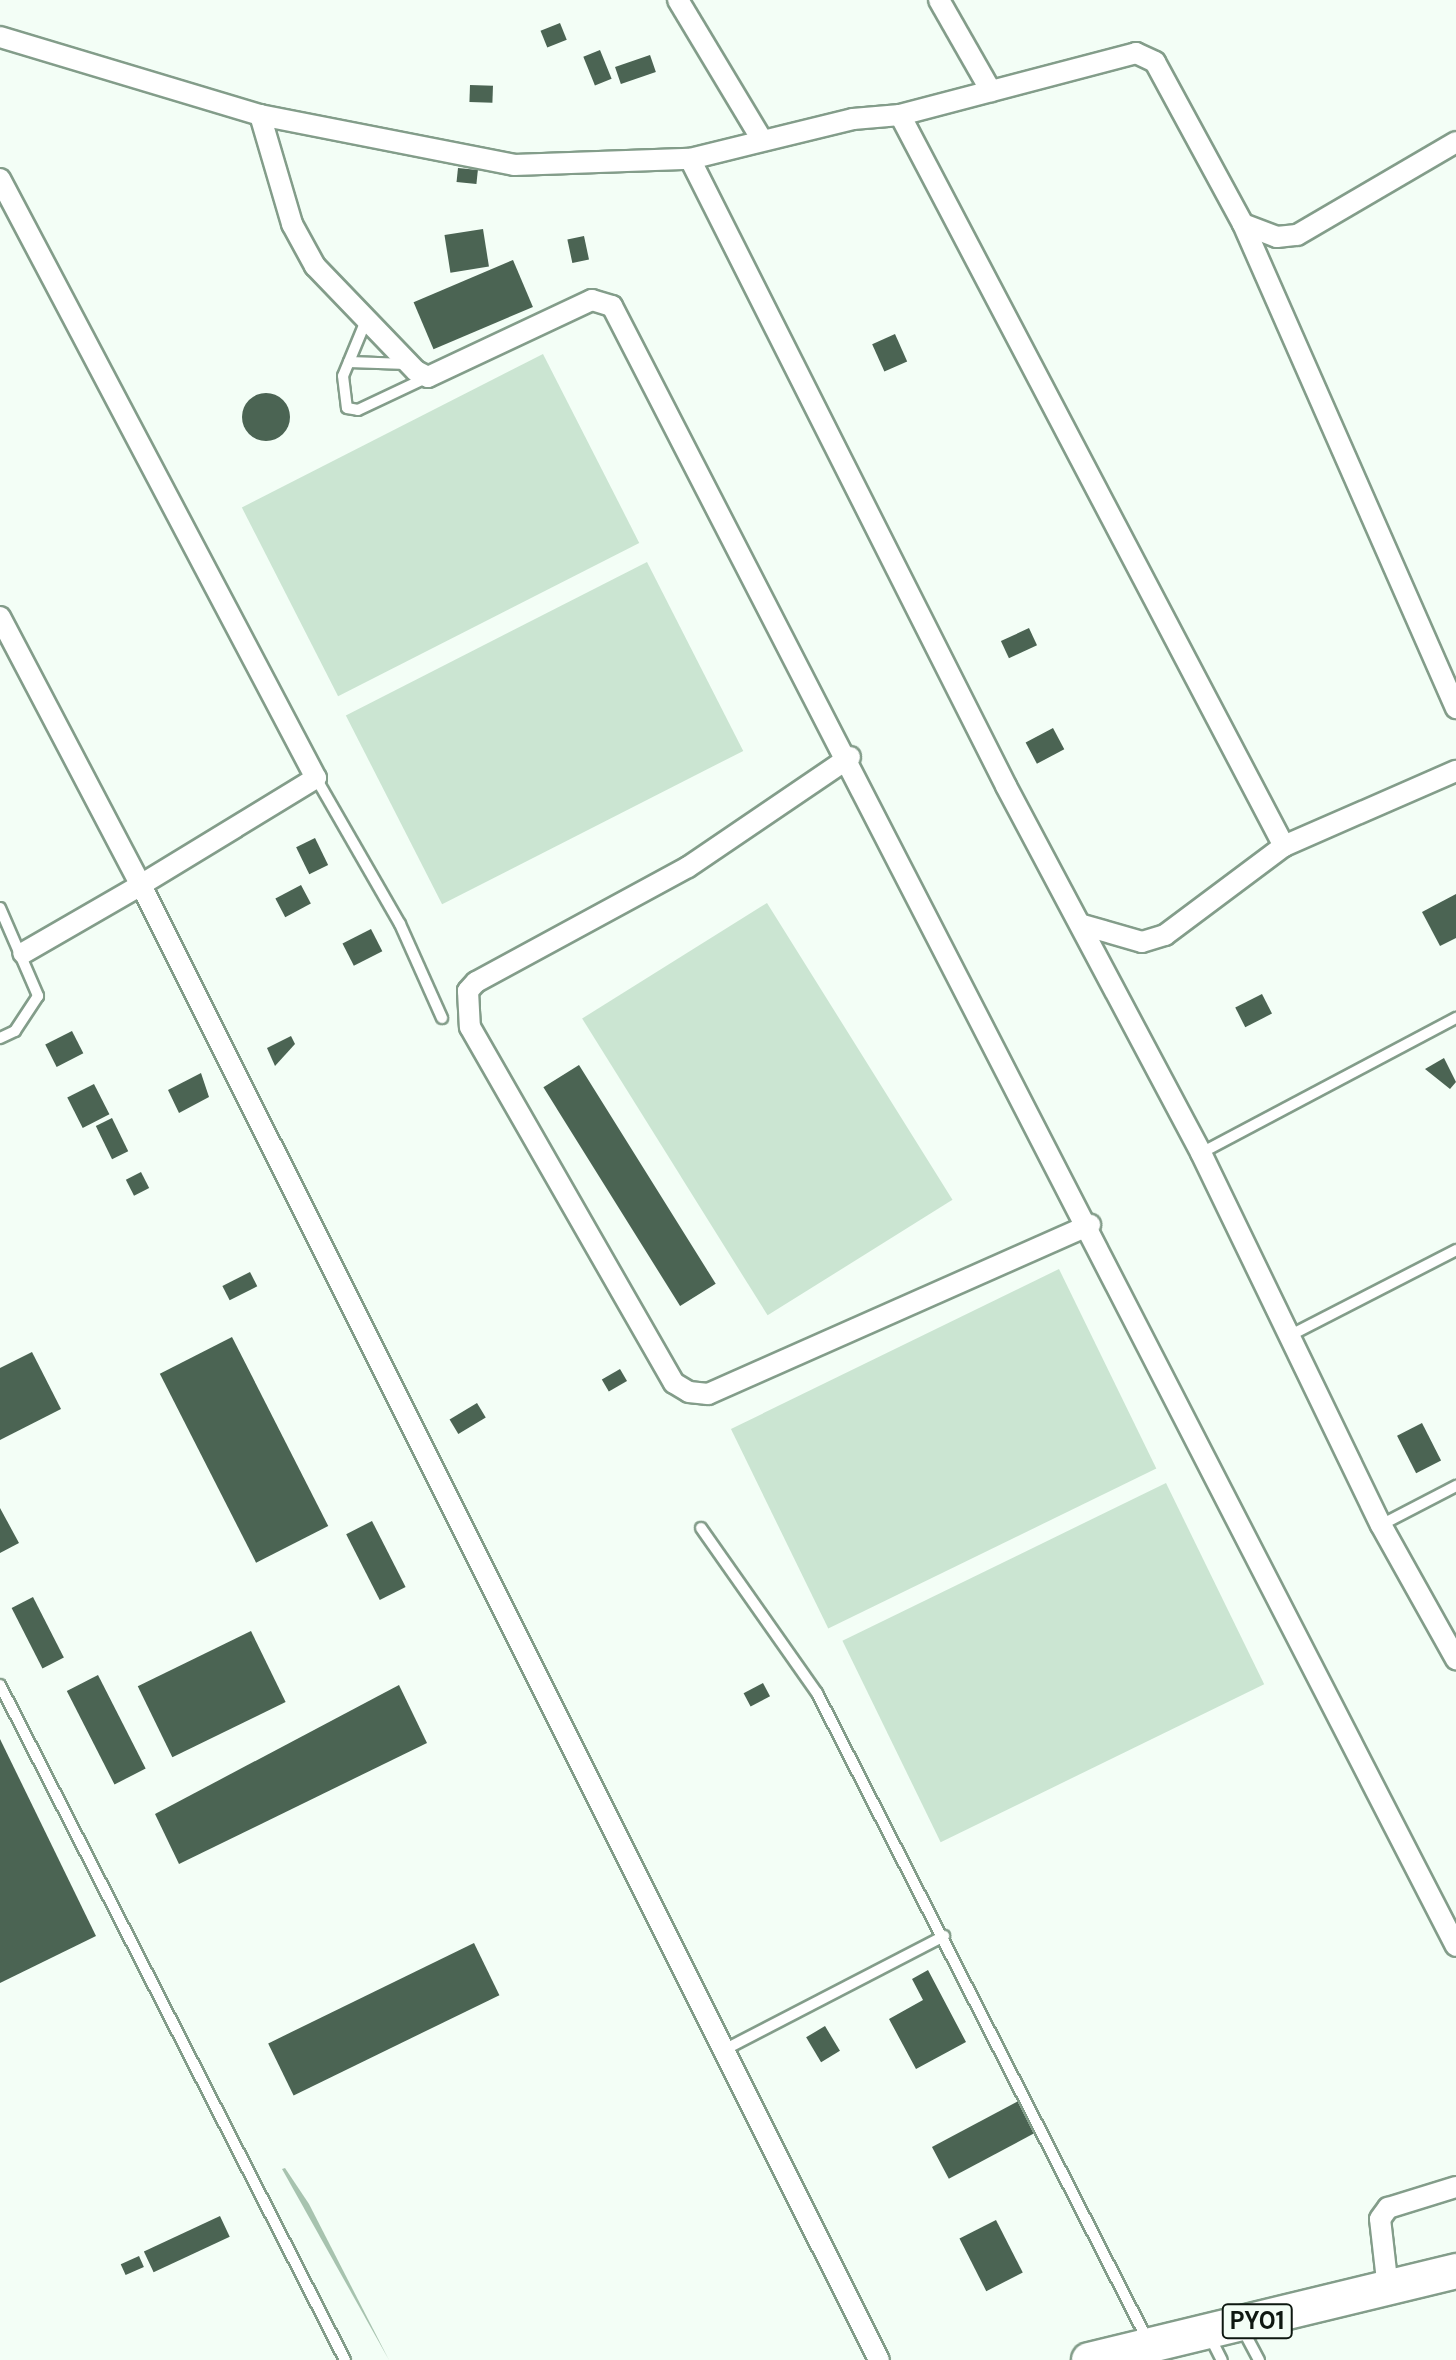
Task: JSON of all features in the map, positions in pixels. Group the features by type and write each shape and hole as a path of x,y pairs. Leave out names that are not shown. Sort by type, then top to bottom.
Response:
{"highway":[{"name":"PY01","path":"1089,2360 1224,2339 1441,2275"}],"street":[{"path":"678,0 762,140"},
{"path":"939,0 991,91"},
{"path":"0,37 260,115 514,165 690,159 762,140 900,115 1125,53 1146,57 1243,224 1456,708"},
{"path":"260,115 292,224 321,276 365,323 409,364 428,377 592,300 612,306 850,757 1456,1946"},
{"path":"900,115 1284,846"},
{"path":"1243,224 1270,236 1297,235 1456,142"},
{"path":"690,159 1006,786 1083,925 1201,1153 1381,1525 1456,1659"},
{"path":"0,179 316,778 23,953"},
{"path":"0,617 141,885 879,2360"},
{"path":"850,757 688,867 476,982 468,991 470,1027 674,1383 689,1392 708,1394 1090,1225"},
{"path":"1083,925 1142,942 1165,935 1284,846 1456,771"},
{"path":"1388,2289 1380,2219 1388,2208 1456,2187"}],"lane":[{"path":"365,323 341,386 352,411 428,377"},
{"path":"349,362 409,364"},
{"path":"316,778 400,924 442,1018"},
{"path":"0,908 23,953 38,996 15,1031 0,1038"},
{"path":"1201,1153 1456,1018"},
{"path":"1289,1336 1456,1250"},
{"path":"1381,1525 1456,1486"},
{"path":"701,1528 817,1693 944,1936 1152,2348"},
{"path":"0,1685 345,2360"},
{"path":"724,2050 944,1936"},
{"path":"1224,2339 1259,2360"}],"shaded area":[{"path":"543,354 639,543 338,696 242,507"},
{"path":"647,562 743,751 442,904 346,715"},
{"path":"767,903 952,1200 768,1315 582,1019"},
{"path":"1059,1269 1156,1469 828,1629 731,1429"},
{"path":"1166,1483 1264,1684 941,1842 842,1641"},
{"path":"285,2168 309,2204 389,2360 282,2169"}],"building":[{"path":"560,23 567,40 547,48 541,31"},
{"path":"600,50 612,79 595,85 583,57"},
{"path":"650,55 656,72 621,84 615,67"},
{"path":"470,85 493,86 492,103 469,102"},
{"path":"458,168 478,170 476,184 457,182"},
{"path":"483,229 489,267 450,273 444,235"},
{"path":"584,236 589,259 572,263 567,240"},
{"path":"513,260 533,307 434,349 414,302"},
{"path":"895,334 907,361 884,372 872,344"},
{"path":"266,393 283,400 290,417 283,434 266,441 249,434 242,417 249,400"},
{"path":"1029,628 1037,645 1009,658 1001,641"},
{"path":"1053,728 1064,749 1037,764 1026,743"},
{"path":"315,838 328,865 309,874 296,847"},
{"path":"301,885 311,904 285,917 275,899"},
{"path":"1456,894 1456,938 1440,946 1422,912"},
{"path":"371,929 382,951 354,966 342,944"},
{"path":"1262,994 1272,1014 1245,1027 1235,1008"},
{"path":"72,1031 83,1053 57,1067 45,1045"},
{"path":"291,1036 295,1044 275,1066 267,1048"},
{"path":"1444,1058 1456,1082 1450,1089 1425,1069"},
{"path":"579,1065 716,1284 680,1306 543,1087"},
{"path":"201,1073 209,1097 179,1113 168,1090"},
{"path":"94,1084 109,1114 83,1128 67,1098"},
{"path":"112,1118 128,1151 112,1159 96,1126"},
{"path":"141,1172 149,1188 134,1196 126,1180"},
{"path":"250,1272 257,1286 230,1300 222,1286"},
{"path":"232,1337 328,1526 256,1563 160,1374"},
{"path":"32,1352 61,1409 0,1440 0,1368"},
{"path":"620,1369 627,1381 609,1392 602,1380"},
{"path":"477,1403 486,1418 458,1434 450,1419"},
{"path":"1422,1423 1441,1460 1416,1473 1397,1436"},
{"path":"0,1508 19,1543 0,1553"},
{"path":"372,1521 406,1587 380,1600 346,1534"},
{"path":"33,1597 64,1658 42,1668 12,1608"},
{"path":"251,1631 286,1702 172,1757 138,1686"},
{"path":"98,1675 146,1769 114,1784 67,1691"},
{"path":"763,1683 770,1696 751,1707 744,1693"},
{"path":"399,1685 427,1743 179,1864 155,1814"},
{"path":"0,1739 96,1936 0,1983"},
{"path":"474,1943 499,1995 294,2096 268,2043"},
{"path":"928,1970 966,2042 916,2069 889,2019 923,2000 912,1979"},
{"path":"825,2026 840,2051 821,2062 806,2037"},
{"path":"1022,2099 1039,2131 949,2179 932,2147"},
{"path":"220,2216 230,2237 154,2272 144,2251"},
{"path":"996,2220 1023,2273 986,2291 959,2239"},
{"path":"139,2256 144,2267 126,2275 121,2264"}]}
